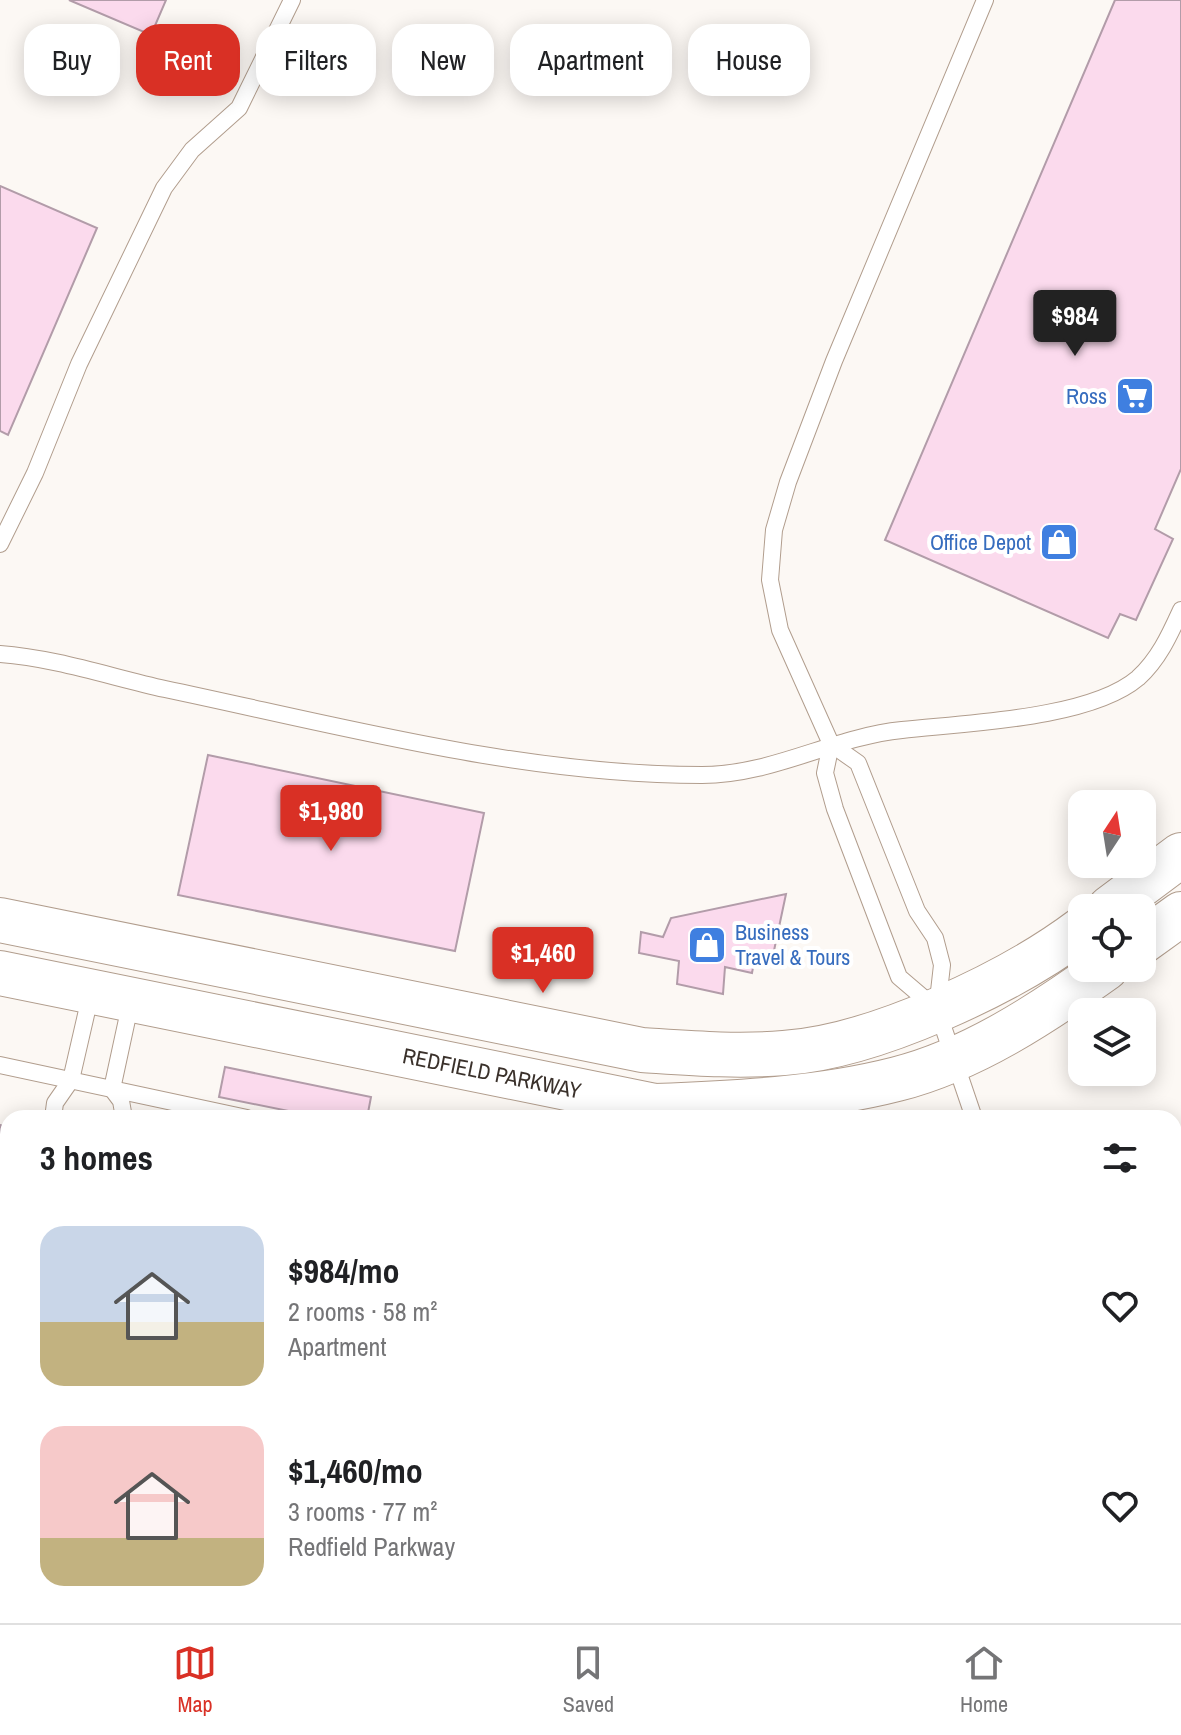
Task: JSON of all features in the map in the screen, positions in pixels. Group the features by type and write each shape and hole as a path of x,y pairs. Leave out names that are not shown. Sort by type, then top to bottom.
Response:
{"street":[{"path":"1129,894 1181,855"},
{"path":"1156,932 1181,914"},
{"name":"REDFIELD PARKWAY","path":"0,920 115,978 648,1110"},
{"name":"REDFIELD PARKWAY","path":"0,973 115,978 642,1050 713,1055 786,1053 847,1042 937,1009 1051,952 1068,939"},
{"name":"REDFIELD PARKWAY","path":"674,1110 898,1079 953,1058 1037,1015 1085,982"}],"lane":[{"path":"0,544 39,464 85,350 164,188 192,150 239,108 292,0"},
{"path":"971,1110 937,1009 942,965 935,938 917,911 858,763 831,744 780,630 770,580 774,530 788,482 834,361 985,0"},
{"path":"0,654 392,736 539,763 705,775 801,758 831,744 886,731 973,723 1098,701 1137,679 1164,647 1181,610"},
{"path":"831,744 825,773 835,809 899,977 937,1009"},
{"path":"54,1110 55,1103 71,1080 115,978"},
{"path":"115,978 112,1089 121,1101 123,1110"},
{"path":"0,1065 210,1110"}],"building":[{"path":"69,0 166,0 156,24 136,24 136,29"},
{"path":"1115,0 1181,0 1181,469 1155,529 1173,539 1136,620 1120,614 1108,638 885,540"},
{"path":"0,186 97,228 8,435 0,431"},
{"path":"208,755 484,813 455,951 178,895"},
{"name":"Business Travel & Tours","path":"786,894 772,960 755,957 752,973 725,967 723,994 677,984 679,961 639,953 641,932 663,937 671,918"},
{"path":"225,1067 371,1097 369,1110 283,1110 219,1097"}],"place":[{"name":"Ross","path":"1135,396"},
{"name":"Office Depot","path":"1059,542"},
{"name":"Business Travel & Tours","path":"707,945"}]}
